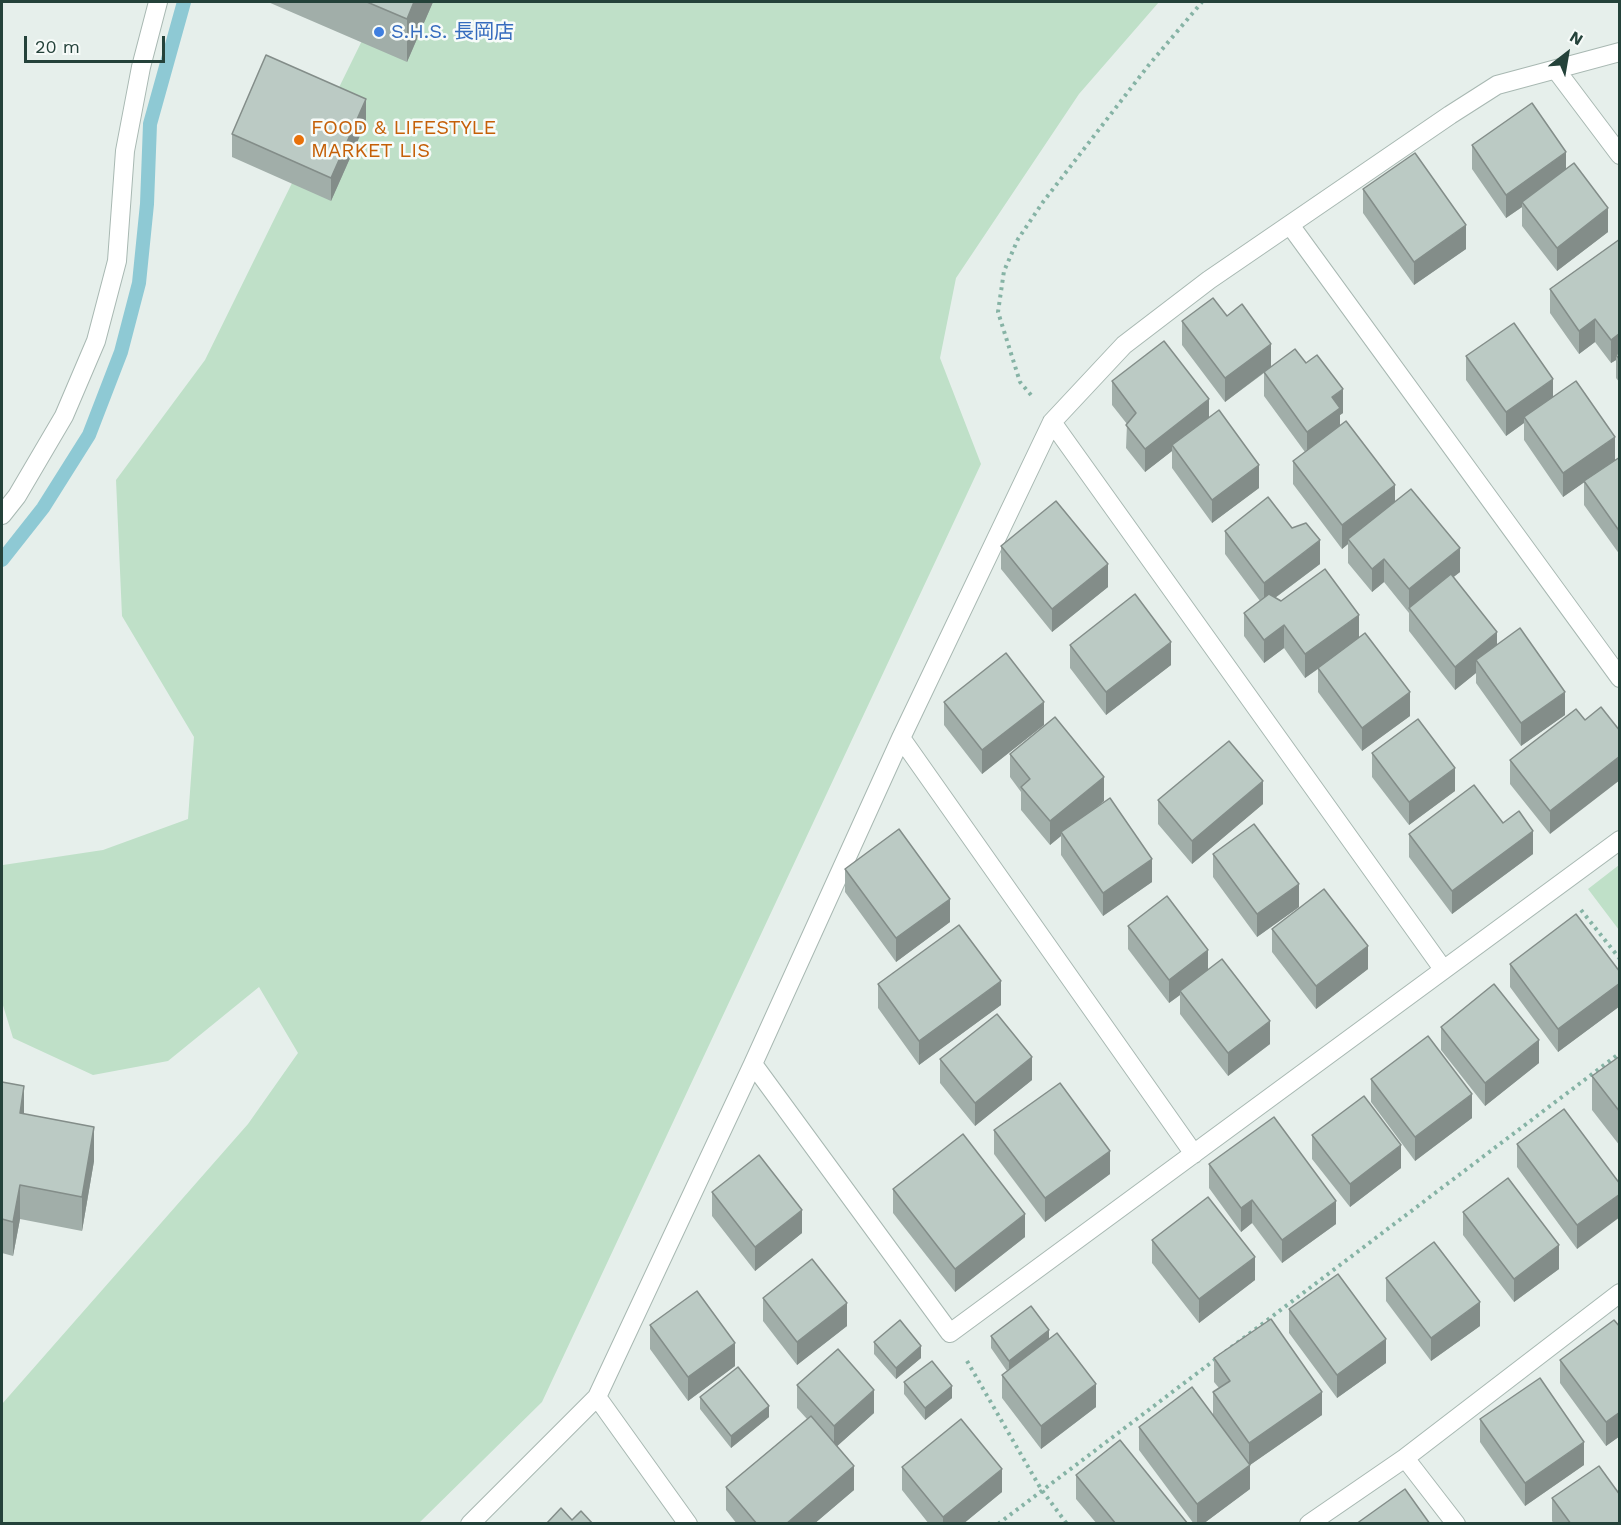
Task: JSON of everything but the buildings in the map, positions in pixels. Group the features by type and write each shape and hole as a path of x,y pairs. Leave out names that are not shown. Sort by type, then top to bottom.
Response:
{"street":[{"path":"2,515 17,496 64,416 96,341 117,261 125,152 141,67 158,2"},
{"path":"470,1524 597,1397 753,1064 901,738 1052,422 1124,345 1209,280 1497,85 1620,52"},
{"path":"1556,70 1620,155"},
{"path":"1290,225 1620,678"},
{"path":"1052,422 1443,969"},
{"path":"901,738 1194,1154"},
{"path":"753,1064 950,1333 1620,840"},
{"path":"1309,1524 1405,1458 1620,1293"},
{"path":"597,1397 688,1524"},
{"path":"1405,1458 1456,1524"}],"path":[{"path":"1052,422 1020,382 998,312 1004,272 1018,239 1043,202 1148,66 1202,2"},
{"path":"1560,884 1620,959"},
{"path":"998,1524 1620,1053"},
{"path":"950,1333 1041,1490 1067,1524"}],"green space":[{"path":"381,2 1159,2 1079,94 956,278 940,358 981,464 542,1402 419,1523 2,1523 2,1404 248,1124 298,1053 259,987 168,1061 93,1075 13,1038 2,1002 2,870 3,865 103,850 188,819 194,737 122,616 116,480 205,360"},
{"path":"1619,865 1619,930 1588,889"}],"waterway":[{"path":"2,560 43,508 89,435 121,352 139,283 147,204 150,124 184,2"}],"place":[{"name":"S.H.S. 長岡店","path":"379,32"},
{"name":"FOOD & LIFESTYLE MARKET LIS","path":"299,140"}]}
